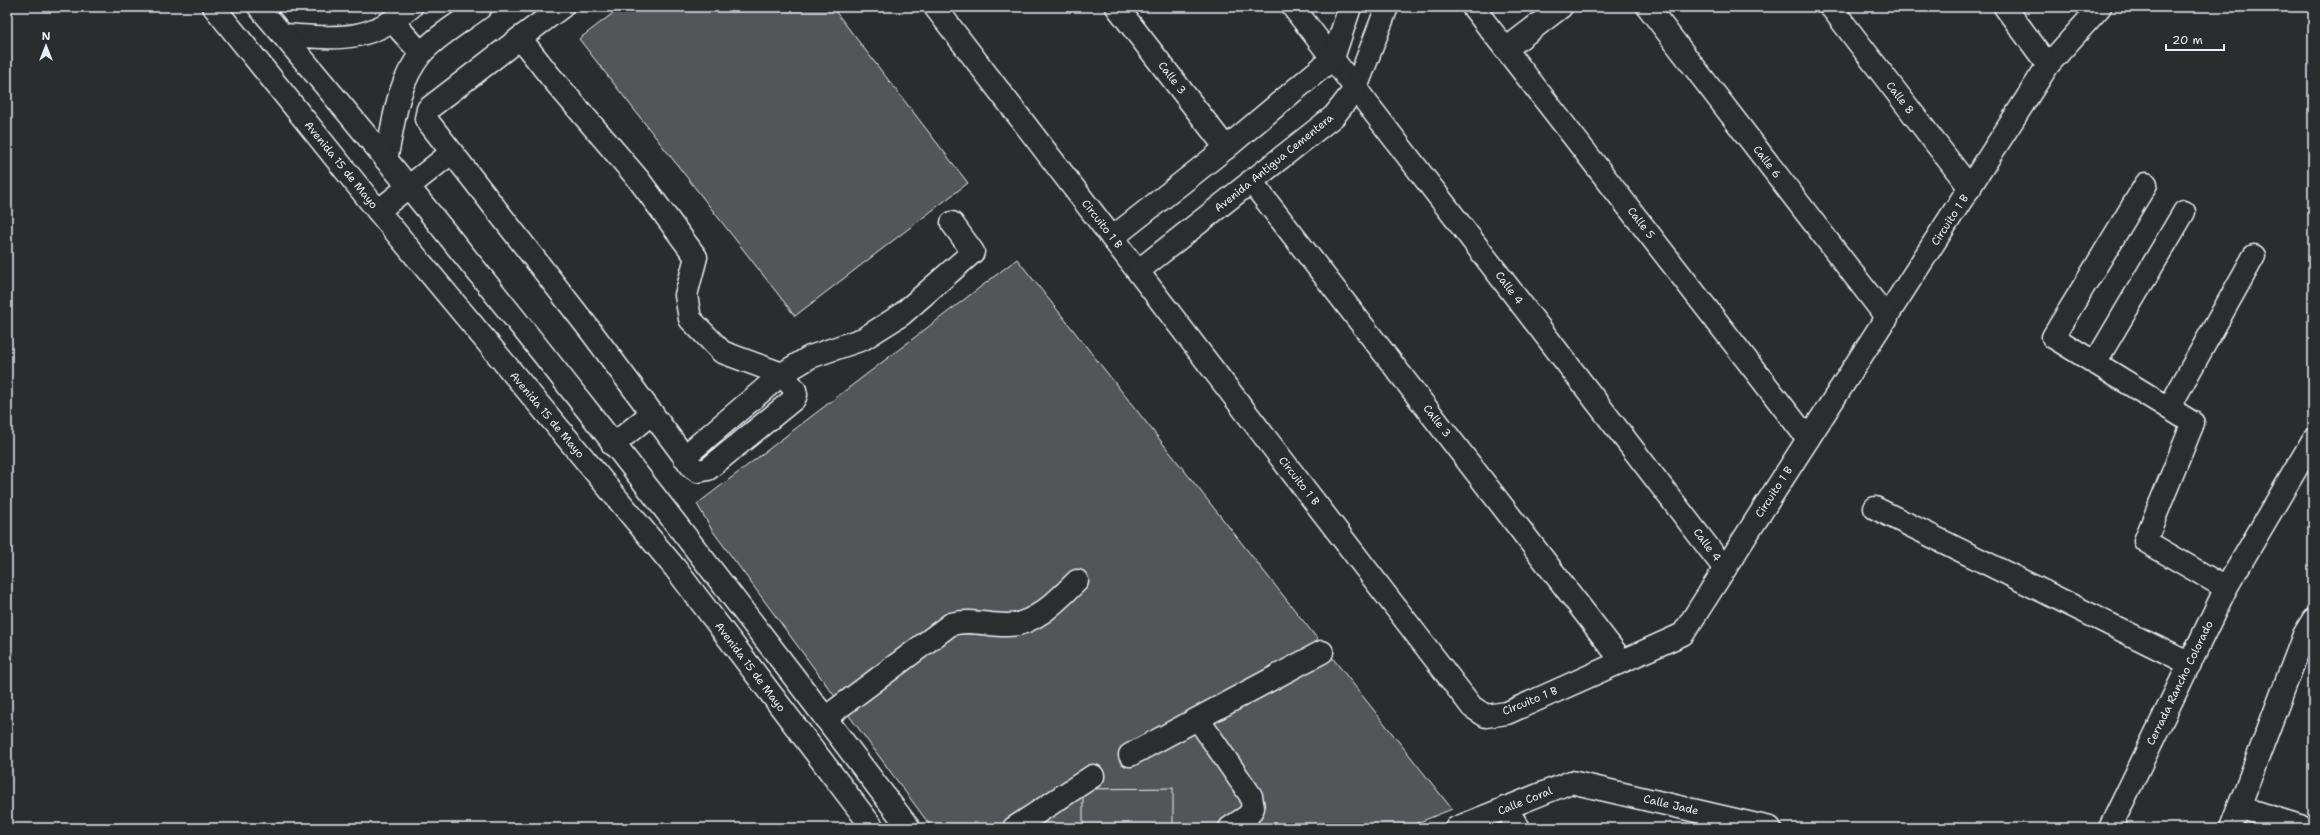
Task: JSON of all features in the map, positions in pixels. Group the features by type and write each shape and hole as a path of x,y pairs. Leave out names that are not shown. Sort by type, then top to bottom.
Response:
{"street":[{"name":"Avenida 15 de Mayo","path":"214,7 378,211 675,568 873,828"},
{"path":"259,7 386,160 613,444 696,549 909,828"},
{"path":"283,35 340,39 371,32 393,22 411,7"},
{"path":"520,38 550,76 639,180 696,257 686,295 690,319 722,352 782,374 795,390 796,395 794,399 708,469 698,471 692,467 426,119 428,109 520,38 562,7"},
{"name":"Circuito 1 B","path":"935,7 1472,707 1486,716 1507,712 1683,634 2048,65 2100,7"},
{"name":"Calle 3","path":"1117,7 1226,148"},
{"name":"Calle 4","path":"1293,7 1725,569"},
{"path":"1112,238 1226,148 1333,58 1350,7"},
{"name":"Avenida Antigua Cementera","path":"1138,271 1334,116 1356,88 1387,7"},
{"name":"Calle 5","path":"1473,7 1808,439"},
{"path":"1506,49 1561,7"},
{"name":"Calle 6","path":"1648,7 1887,318"},
{"name":"Calle 8","path":"1831,7 1970,188"},
{"path":"2004,7 2048,65"},
{"path":"386,160 396,104 406,77 421,53 477,8"},
{"path":"393,22 421,53"},
{"path":"378,211 452,153"},
{"name":"Calle 3","path":"1251,181 1622,661"},
{"path":"2146,184 2053,337 2193,422 2144,541 2226,588"},
{"path":"2095,363 2184,212"},
{"path":"782,374 810,357 863,338 894,318 973,252 952,223"},
{"path":"2169,408 2254,256"},
{"path":"613,444 652,413"},
{"name":"Cerrada Rancho Colorado","path":"2110,828 2226,588 2313,440"},
{"path":"1875,508 2190,664"},
{"path":"675,568 696,549"},
{"path":"825,718 951,624 964,620 1008,625 1028,620 1058,600 1077,581"},
{"path":"2231,828 2304,635 2313,620"},
{"path":"1130,755 1322,652"},
{"path":"1198,719 1251,796 1253,808 1248,816 1230,828"},
{"path":"1014,828 1093,776"},
{"name":"Calle Coral","path":"1456,828 1571,782"},
{"name":"Calle Jade","path":"1571,782 1770,828"},
{"path":"2239,807 2306,828"},
{"path":"1505,808 1519,828"}],"building":[{"path":"621,7 832,7 968,183 795,316 579,39"},
{"path":"1017,259 1452,809 1405,828 932,828 712,530 697,504"},
{"path":"1173,788 1173,828 1083,828 1083,789"}]}
